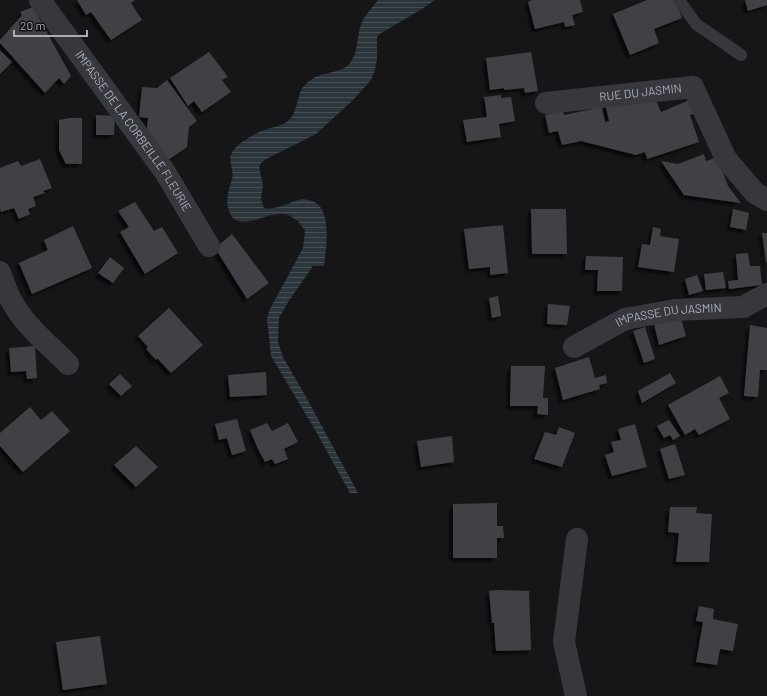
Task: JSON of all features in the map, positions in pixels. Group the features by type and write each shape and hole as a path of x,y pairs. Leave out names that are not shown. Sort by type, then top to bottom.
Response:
{"street":[{"name":"IMPASSE DE LA CORBEILLE FLEURIE","path":"40,0 165,172 209,246"},
{"name":"RUE DU JASMIN","path":"546,103 693,87 726,159 756,193 767,200"},
{"path":"0,272 10,298 21,314 33,329 68,364"},
{"name":"IMPASSE DU JASMIN","path":"574,347 625,319 675,310 743,308 767,294"},
{"path":"576,696 564,642 577,539"}],"lane":[{"path":"679,0 696,24 740,55"}],"shaded area":[{"path":"378,0 435,0 378,35 377,60 374,73 371,80 353,100 316,134 268,158 262,162 259,167 263,185 261,198 264,208 269,209 279,207 298,200 306,199 319,205 326,220 327,240 324,266 313,266 288,302 279,318 278,342 283,357 358,493 350,493 314,428 271,356 267,319 269,311 303,248 305,230 296,220 285,214 271,215 242,222 236,221 232,217 227,203 233,176 230,159 236,147 258,133 288,121 294,113 300,93 306,84 312,79 348,65 352,60 356,49 362,22"}],"building":[{"path":"77,0 135,0 131,3 142,20 111,40 91,12 86,15"},
{"path":"532,0 580,0 583,12 572,15 575,25 565,27 564,22 535,29 528,2"},
{"path":"647,0 675,0 682,18 654,29 659,43 630,55 613,14"},
{"path":"745,0 767,0 767,5 748,11"},
{"path":"33,7 71,76 64,84 59,78 45,93 0,43 0,40 22,15 20,12"},
{"path":"0,50 12,62 0,74"},
{"path":"209,52 228,77 222,80 231,92 202,112 194,101 188,106 170,78"},
{"path":"531,52 538,91 525,93 524,88 490,90 486,58"},
{"path":"167,80 197,121 189,127 187,147 167,161 146,136 148,118 139,117 142,87 157,88"},
{"path":"653,93 661,112 692,99 696,113 690,115 699,142 647,159 645,152 636,155 581,141 562,145 558,131 549,133 545,115 563,111 564,115 593,109 601,103 605,122 609,121 605,103"},
{"path":"501,95 501,98 511,97 515,121 499,124 501,137 467,142 463,120 487,117 484,97"},
{"path":"96,115 115,116 114,135 96,135"},
{"path":"82,118 82,164 66,164 59,150 59,120"},
{"path":"704,154 706,161 717,157 728,186 741,203 684,195 661,161 678,164"},
{"path":"40,159 52,188 43,191 45,193 33,197 36,206 28,209 30,214 19,219 14,208 1,212 0,168 18,161 21,166"},
{"path":"135,202 154,231 162,227 178,253 145,274 120,232 129,227 118,211"},
{"path":"531,209 566,209 567,254 532,254"},
{"path":"733,209 749,213 746,230 730,227"},
{"path":"503,225 508,273 490,275 490,267 469,269 464,229"},
{"path":"73,226 92,268 32,294 19,263 48,250 44,240"},
{"path":"653,227 661,229 660,236 679,239 674,272 638,267 642,244 650,245"},
{"path":"762,233 767,233 767,262 766,262"},
{"path":"232,234 269,283 247,299 215,248"},
{"path":"748,253 750,266 760,266 762,285 729,289 728,281 738,280 736,254"},
{"path":"586,256 623,257 622,291 597,291 598,270 585,270"},
{"path":"110,257 124,268 113,283 98,273"},
{"path":"723,272 726,288 706,290 704,274"},
{"path":"697,275 703,291 689,295 685,279"},
{"path":"498,296 501,316 492,318 489,298"},
{"path":"548,304 570,306 567,325 547,324"},
{"path":"169,308 203,345 171,373 146,349 148,347 138,336"},
{"path":"680,315 686,336 659,345 654,324"},
{"path":"750,325 767,328 767,370 760,370 758,397 744,396"},
{"path":"645,327 655,359 644,363 633,331"},
{"path":"35,346 37,378 27,379 26,371 11,372 9,348"},
{"path":"589,357 595,378 606,375 607,383 599,385 600,389 563,400 555,368"},
{"path":"511,366 545,366 543,398 548,398 548,415 537,414 538,406 510,406"},
{"path":"266,372 267,395 230,397 228,375"},
{"path":"670,373 676,383 642,403 638,391"},
{"path":"120,374 132,386 121,396 109,384"},
{"path":"720,376 729,393 719,398 730,419 699,435 695,429 685,435 668,405"},
{"path":"30,407 41,420 52,411 70,431 23,472 0,446 0,433"},
{"path":"237,419 246,451 232,455 227,438 219,440 215,424"},
{"path":"669,420 680,436 673,440 670,435 664,438 657,426"},
{"path":"267,423 272,431 288,423 298,442 284,449 288,459 275,464 272,459 265,462 250,430"},
{"path":"635,424 647,467 612,476 605,455 614,452 611,442 621,440 618,429"},
{"path":"559,427 575,433 562,467 534,459 545,432 556,435"},
{"path":"452,436 454,462 421,467 417,441"},
{"path":"675,444 685,475 669,479 660,449"},
{"path":"136,446 158,467 136,487 114,465"},
{"path":"497,503 497,526 503,526 504,538 497,538 497,558 453,558 453,504"},
{"path":"670,507 697,507 696,513 712,514 709,562 676,562 679,533 668,532"},
{"path":"489,591 529,591 531,650 496,651 494,623 492,623"},
{"path":"699,606 714,609 713,619 738,624 733,651 720,649 717,665 696,662 703,622 696,621"},
{"path":"100,636 107,684 63,690 56,642"}]}
